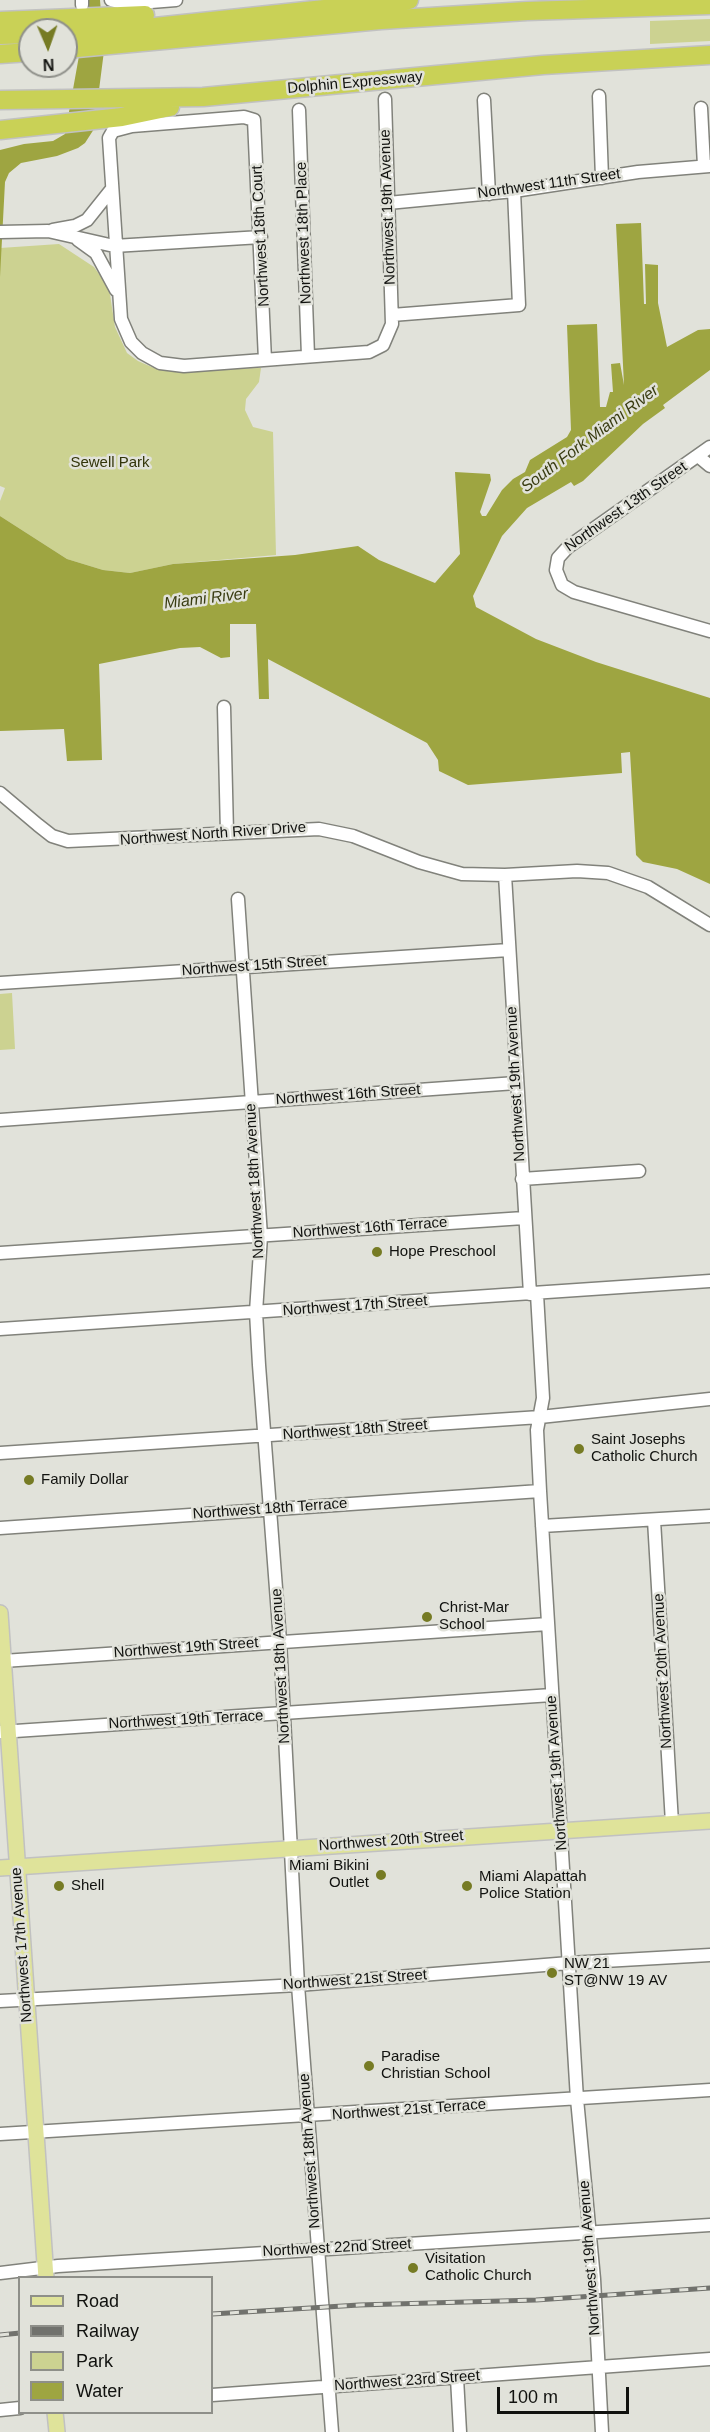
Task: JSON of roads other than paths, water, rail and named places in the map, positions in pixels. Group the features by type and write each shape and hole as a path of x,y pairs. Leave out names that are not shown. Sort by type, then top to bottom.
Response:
{"highway":[{"path":"118,24 328,0"},
{"path":"78,27 410,0"},
{"path":"78,30 106,46 381,20 527,11 710,5"},
{"path":"0,21 18,22"},
{"path":"0,35 18,34"},
{"path":"0,54 18,53"},
{"name":"Dolphin Expressway","path":"0,100 99,100 231,94 543,65 710,55"},
{"path":"0,130 98,120 231,94"},
{"path":"0,106 35,100"}],"main road":[{"name":"Northwest 17th Avenue","path":"0,1613 4,1731 17,1867 46,2273"},
{"name":"Northwest 20th Street","path":"0,1868 710,1821"},
{"path":"55,2414 57,2432"}],"street":[{"path":"111,0 126,4 176,0"},
{"path":"599,96 602,178"},
{"name":"Northwest 19th Avenue","path":"385,99 392,315"},
{"path":"484,100 489,194"},
{"path":"701,108 707,166"},
{"name":"Northwest 18th Place","path":"299,111 309,356"},
{"name":"Northwest 18th Court","path":"111,190 108,142 113,131 132,126 247,117 254,120 265,360"},
{"name":"Northwest 11th Street","path":"388,203 489,194 707,166"},
{"path":"4,232 48,231 75,226 87,220 111,190"},
{"path":"111,190 121,319 127,335 136,348 155,361 175,366 375,350 389,336 392,315 519,306 514,191"},
{"path":"48,231 114,246 261,237"},
{"path":"72,236 98,257 119,296"},
{"path":"98,257 108,255 114,246"},
{"name":"Northwest 13th Street","path":"710,447 568,547 558,558 557,575 561,585 574,592 710,631"},
{"path":"698,456 710,466"},
{"path":"224,707 227,832"},
{"name":"Northwest North River Drive","path":"0,793 52,836 68,841 118,840 296,828 328,830 353,836 440,869 462,874 504,875 577,871 608,873 648,887 710,925"},
{"name":"Northwest 19th Avenue","path":"504,875 524,1218 543,1398 537,1430 540,1491 577,2099 589,2233 602,2432"},
{"name":"Northwest 18th Avenue","path":"238,899 261,1236 256,1312 280,1641 298,1985 332,2432"},
{"name":"Northwest 15th Street","path":"0,983 509,950"},
{"name":"Northwest 16th Street","path":"0,1120 516,1083"},
{"path":"522,1179 639,1172"},
{"name":"Northwest 16th Terrace","path":"0,1253 524,1218"},
{"name":"Northwest 17th Street","path":"0,1329 710,1281"},
{"name":"Northwest 18th Street","path":"0,1453 540,1417 710,1399"},
{"name":"Northwest 18th Terrace","path":"0,1528 540,1491"},
{"path":"542,1526 710,1516"},
{"name":"Northwest 20th Avenue","path":"654,1520 672,1823"},
{"name":"Northwest 19th Street","path":"3,1661 548,1624"},
{"name":"Northwest 19th Terrace","path":"4,1731 552,1695"},
{"name":"Northwest 21st Street","path":"0,2001 298,1985 569,1963 710,1955"},
{"name":"Northwest 21st Terrace","path":"0,2134 307,2117 710,2090"},
{"name":"Northwest 22nd Street","path":"0,2273 46,2273 317,2248 710,2225"},
{"name":"Northwest 23rd Street","path":"213,2395 710,2359"},
{"path":"457,2378 460,2432"},
{"path":"0,2410 18,2409"}],"water":[{"path":"89,0 100,0 104,51 94,129 85,143 78,148 57,156 21,163 9,173 5,182 0,277 0,150 24,144 53,141 65,134 75,78 78,78 78,61"},
{"path":"641,223 644,304 646,304 645,264 658,265 658,303 667,347 698,330 710,329 710,370 663,405 665,408 643,424 583,481 574,486 571,482 527,508 502,536 473,596 476,607 536,639 596,662 710,698 710,884 677,869 643,862 636,855 630,752 621,753 622,773 468,785 439,771 438,760 427,743 268,659 269,699 259,699 256,624 230,624 230,657 221,658 200,647 180,648 99,664 102,760 67,761 64,729 0,731 0,516 67,559 103,570 130,573 173,564 295,555 358,546 379,560 435,583 460,554 455,472 490,474 491,480 480,512 482,516 486,516 502,490 513,479 525,472 530,460 567,437 571,430 567,325 597,324 600,407 606,407 610,392 613,392 611,364 620,363 624,385 616,224"}],"railway":[{"path":"213,2314 359,2305 536,2300 710,2288"},
{"path":"0,2335 18,2333"}],"place":[{"name":"Hope Preschool","path":"377,1252"},
{"name":"Saint Josephs Catholic Church","path":"579,1449"},
{"name":"Family Dollar","path":"29,1480"},
{"name":"Christ-Mar School","path":"427,1617"},
{"name":"Miami Bikini Outlet","path":"381,1875"},
{"name":"Shell","path":"59,1886"},
{"name":"Miami Alapattah Police Station","path":"467,1886"},
{"name":"NW 21 ST@NW 19 AV","path":"552,1973"},
{"name":"Paradise Christian School","path":"369,2066"},
{"name":"Visitation Catholic Church","path":"413,2268"}],"water label":[{"name":"South Fork Miami River","path":"590,439"},
{"name":"Miami River","path":"206,599"}],"park label":[{"name":"Sewell Park","path":"110,463"}]}
